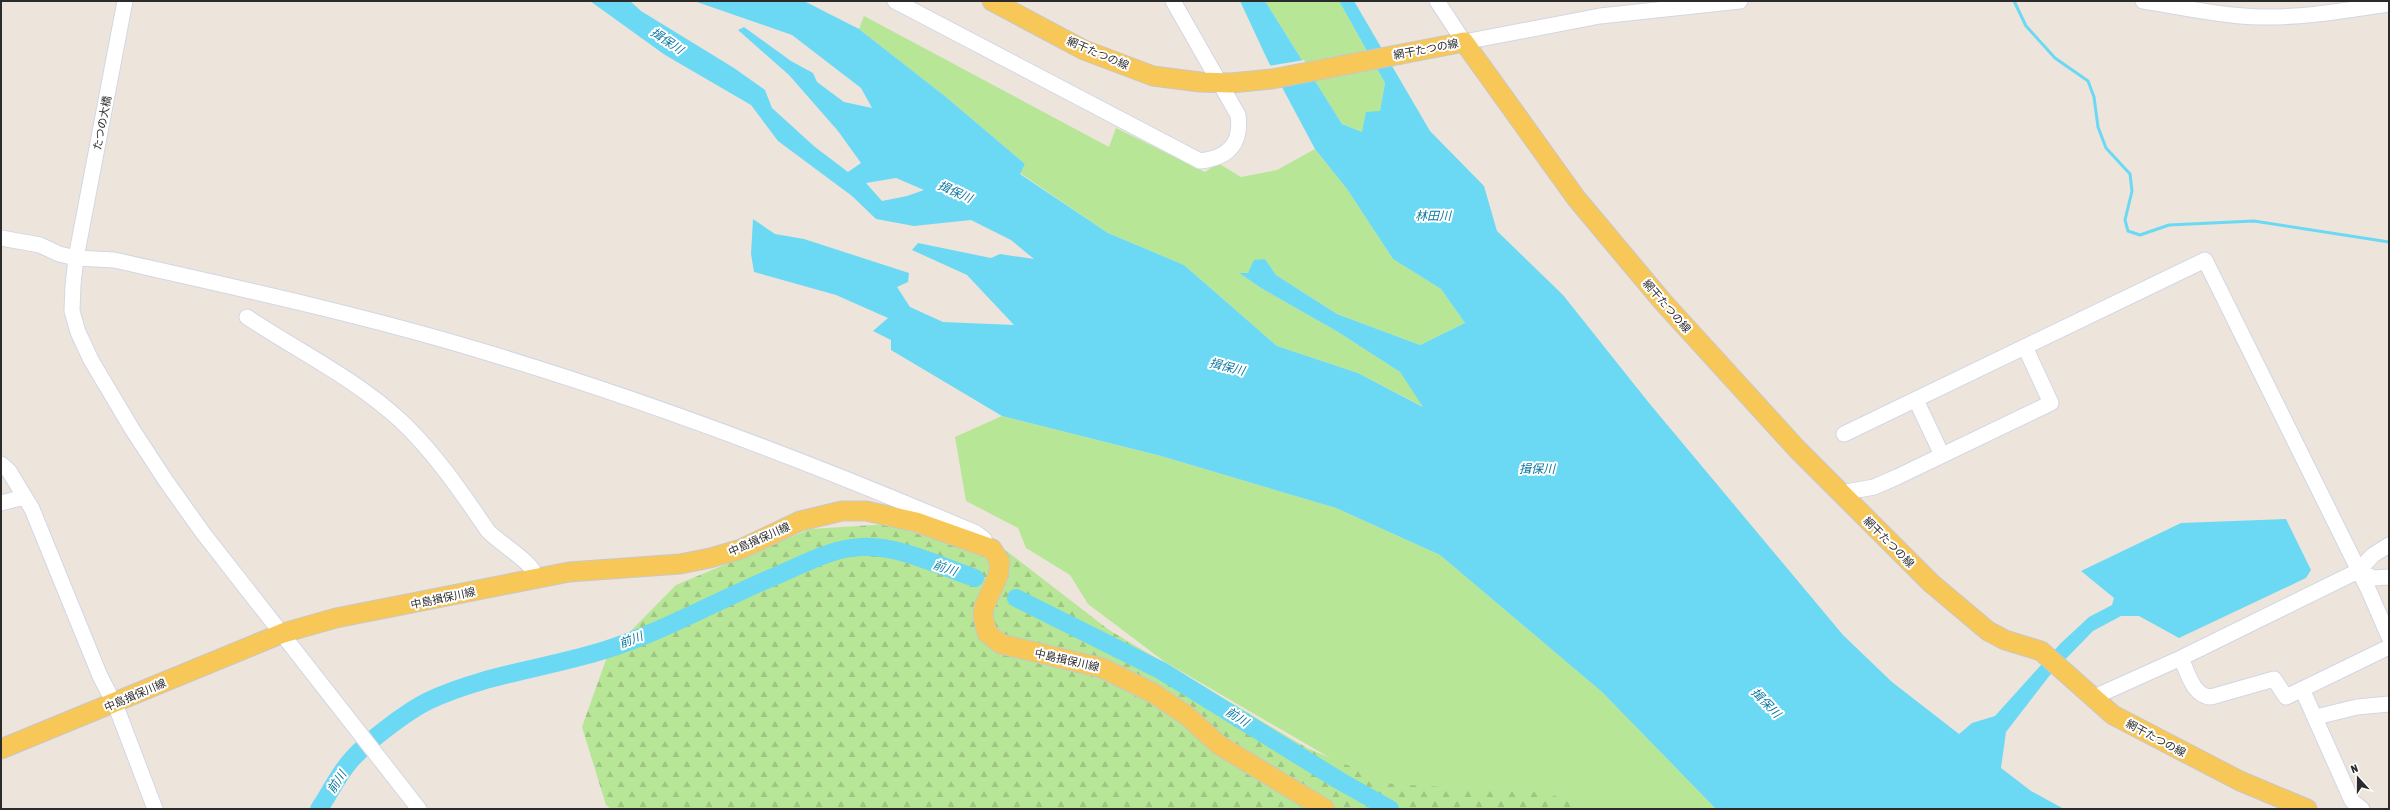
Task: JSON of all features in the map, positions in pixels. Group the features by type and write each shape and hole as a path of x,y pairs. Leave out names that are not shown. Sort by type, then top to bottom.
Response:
{"main road":[{"name":"網干たつの線","path":"992,1 1084,50 1153,76 1200,82 1226,82 1304,73 1459,42 1576,198 1662,302 1792,443 1876,530 1972,619 1988,631 2005,640 2040,651 2052,659 2092,698 2113,715 2240,781 2307,809"},
{"name":"中島揖保川線","path":"1,749 114,704 283,633 336,618 569,572 680,564 710,558 741,549 800,520 842,511 866,511 890,514 992,549 1000,562 998,576 984,607 982,616 987,633 1001,644 1102,668 1153,693 1186,715 1219,745 1325,809"}],"street":[{"name":"たつの大橋","path":"125,1 77,252 72,311 78,332 91,360 166,481 203,533 283,633 419,809"},
{"path":"895,1 1200,161 1216,159 1230,151 1240,128 1238,115 1226,82 1206,61 1173,1"},
{"path":"1437,1 1459,42 1600,16 1731,1"},
{"path":"2143,1 2210,12 2262,17 2337,12 2389,4"},
{"path":"1,238 40,245 59,254 77,252 355,315 553,373 654,406 788,456 976,533 984,539 983,545"},
{"path":"1844,434 2205,260 2389,637"},
{"path":"247,317 345,379 376,400 401,421 424,445 488,531 498,542 530,565 535,572 536,578"},
{"path":"1841,493 1874,487 2051,403 2025,347"},
{"path":"1916,400 1942,455"},
{"path":"1,464 9,471 32,509 100,676 114,704 155,809"},
{"path":"1,503 24,497"},
{"path":"2092,698 2181,658 2358,571 2373,555 2389,545"},
{"path":"2358,571 2374,578 2389,577"},
{"path":"2181,658 2197,692 2202,697 2211,697 2274,680 2286,697 2389,647"},
{"path":"2302,689 2316,717 2352,802 2362,809"},
{"path":"2316,717 2357,707 2389,704"}],"green space":[{"path":"1265,1 1339,1 1385,83 1380,111 1362,132 1342,124"},
{"path":"864,16 1109,147 1116,128 1205,172 1218,163 1241,177 1277,170 1315,149 1347,189 1393,259 1441,289 1465,323 1420,345 1337,314 1276,275 1265,259 1248,273 1239,273 1261,288 1338,332 1400,372 1424,407 1358,373 1277,346 1184,265 1108,233 1020,173 1025,164 946,97 859,29"},
{"path":"1002,416 1161,456 1336,508 1440,555 1602,692 1716,809 1470,809 1363,777 1165,662 1088,604 1070,575 1026,548 1018,528 966,501 955,437"},
{"path":"889,524 939,541 1004,549 1109,630 1307,748 1392,784 1548,793 1586,809 611,809 606,805 582,727 608,654 676,585 810,529"}],"water":[{"name":"揖保川","path":"590,1 630,1 641,11 734,68 765,90 772,108 815,147 848,172 861,163 838,131 789,75 738,30 744,27 791,61 813,73 817,82 844,102 872,108 861,88 792,35 694,1 804,1 859,29 946,97 1025,164 1020,174 1108,233 1184,265 1277,346 1358,373 1423,407 1400,372 1338,332 1261,288 1239,273 1248,273 1254,260 1265,259 1276,275 1337,314 1420,345 1465,323 1441,289 1393,259 1347,189 1315,149 1268,61 1240,1 1265,1 1342,124 1362,132 1366,112 1380,111 1385,83 1339,1 1354,1 1430,131 1484,186 1497,231 1563,295 1649,403 1843,635 1892,682 1959,734 1972,723 1995,716 2060,644 2089,617 2112,605 2114,598 2081,571 2181,523 2286,519 2311,570 2306,578 2179,638 2139,616 2121,616 2093,631 2050,675 2006,732 2001,768 2031,791 2064,809 1716,809 1602,692 1440,555 1336,508 1161,456 1002,416 891,350 891,340 873,331 888,318 836,295 754,272 751,254 753,219 775,234 804,239 909,273 908,282 897,287 910,307 943,322 1014,325 967,275 912,250 918,243 991,258 1000,254 1034,259 1011,240 971,220 914,226 876,219 852,196 778,141 751,105 665,55","holes":["896,178 924,190 907,196 882,201 866,183"]}],"pier":[{"path":"1304,60 1313,75 1276,81 1268,66"}],"waterway":[{"path":"2014,1 2026,26 2055,58 2088,81 2094,97 2098,127 2106,148 2130,174 2132,191 2125,220 2128,231 2140,235 2169,225 2254,221 2389,242"},
{"name":"前川","path":"319,809 343,770 359,752 399,719 428,701 449,692 493,678 605,650 649,634 756,584 829,553 861,547 890,549 919,557 975,578"},
{"name":"前川","path":"1016,598 1162,671 1340,781 1390,809"}],"water label":[{"name":"林田川","path":"1433,216"}]}
